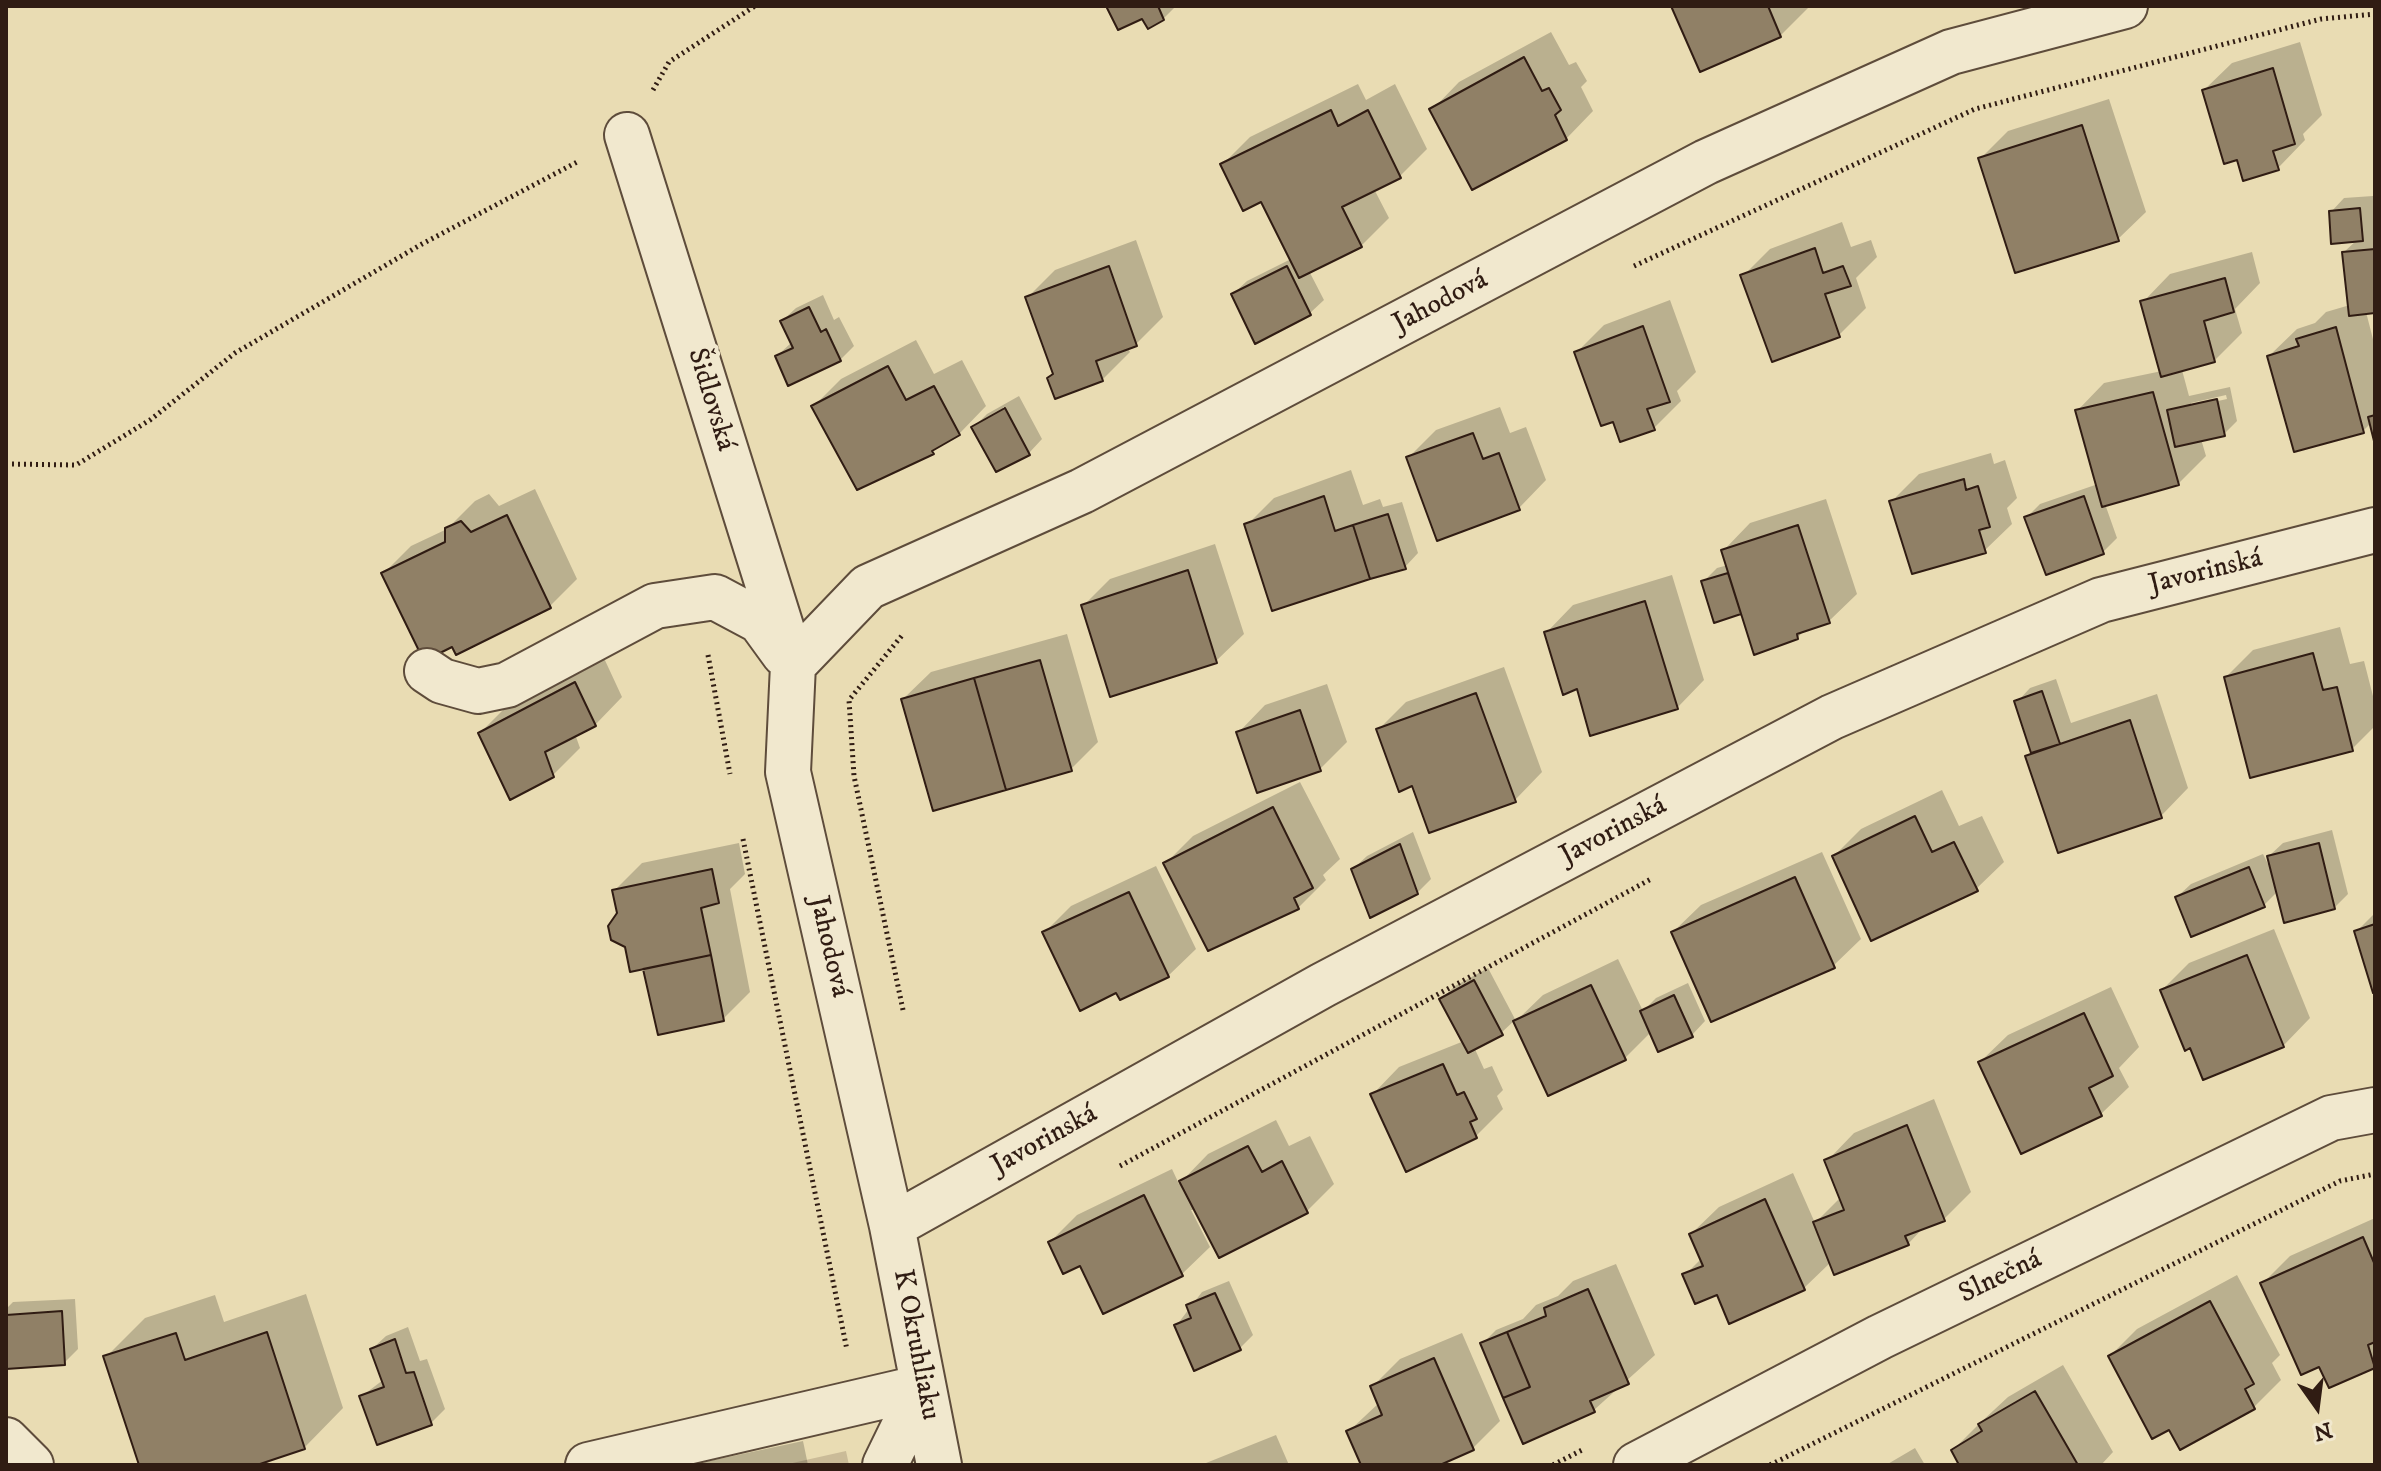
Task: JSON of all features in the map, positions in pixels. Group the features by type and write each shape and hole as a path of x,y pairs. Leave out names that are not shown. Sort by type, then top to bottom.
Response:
{"street":[{"name":"Jahodová","path":"892,1226 788,772 793,665 868,587 1082,491 1706,162 1951,52 2125,6"},
{"name":"Šidlovská","path":"627,135 793,665"},
{"name":"Javorinská","path":"892,1226 1323,985 1832,717 2101,600 2375,530"},
{"path":"427,671 442,681 478,691 507,685 655,606 715,597 760,621 793,665"},
{"name":"Slnečná","path":"1636,1465 1880,1337 2331,1118 2375,1110"},
{"name":"K Okruhliaku","path":"892,1226 939,1465"},
{"path":"588,1465 923,1387"},
{"path":"885,1465 923,1387"},
{"path":"6,1440 31,1465"}],"path":[{"path":"6,464 76,465 150,420 235,353 422,244 627,135 669,62 755,6"},
{"path":"1620,273 1975,109 2321,19 2375,14"},
{"path":"732,782 706,658 745,613"},
{"path":"905,1021 854,776 849,700 912,624"},
{"path":"741,828 857,1402"},
{"path":"1106,1173 1659,875"},
{"path":"1770,1465 2340,1181 2375,1174"}],"shaded area":[{"path":"846,1451 849,1465 788,1465 788,1464"}],"building":[{"path":"1106,6 1158,6 1164,20 1148,29 1142,19 1118,30"},
{"path":"1671,6 1768,6 1781,37 1700,72"},
{"path":"1524,57 1542,91 1549,88 1561,110 1555,115 1567,140 1472,190 1429,109"},
{"path":"2273,68 2295,144 2273,151 2279,170 2243,181 2237,160 2224,164 2202,90"},
{"path":"1331,110 1338,126 1368,110 1401,178 1342,207 1362,247 1299,278 1261,202 1243,211 1220,164"},
{"path":"2082,125 2119,241 2015,273 1978,158"},
{"path":"2360,208 2363,241 2331,244 2329,211"},
{"path":"1815,248 1823,273 1843,266 1851,286 1825,294 1840,337 1772,362 1740,275"},
{"path":"2375,249 2375,313 2349,316 2342,252"},
{"path":"1109,266 1137,346 1096,361 1103,381 1055,399 1047,378 1053,374 1025,297"},
{"path":"1287,266 1311,315 1255,344 1231,294"},
{"path":"2225,278 2234,312 2204,321 2215,362 2161,377 2140,301"},
{"path":"809,307 821,332 826,329 841,361 788,386 775,356 793,348 780,321"},
{"path":"1643,326 1670,402 1647,409 1655,430 1620,442 1613,422 1601,426 1574,352"},
{"path":"2336,327 2364,433 2294,452 2267,356 2299,346 2296,339"},
{"path":"888,366 906,400 934,386 960,435 932,451 934,454 857,490 811,406"},
{"path":"2153,392 2179,485 2102,507 2075,410"},
{"path":"2217,399 2225,436 2175,447 2167,410"},
{"path":"1005,408 1030,455 996,472 971,427"},
{"path":"2375,415 2375,445 2368,417"},
{"path":"1473,433 1483,459 1499,453 1520,510 1437,541 1406,457"},
{"path":"1964,479 1966,490 1978,486 1990,527 1979,530 1986,553 1912,574 1889,501"},
{"path":"1324,496 1335,531 1353,525 1370,579 1272,611 1244,524"},
{"path":"2084,496 2104,554 2046,575 2024,517"},
{"path":"1388,514 1406,569 1370,579 1353,525"},
{"path":"507,515 551,608 456,655 452,647 424,661 381,573 445,542 445,528 461,521 471,532"},
{"path":"1798,525 1830,623 1797,634 1798,639 1754,655 1721,550"},
{"path":"1188,570 1217,663 1110,697 1081,605"},
{"path":"1728,573 1741,614 1714,623 1701,581"},
{"path":"1645,601 1678,709 1590,736 1577,689 1563,695 1544,632"},
{"path":"2313,653 2323,690 2337,687 2353,751 2250,778 2224,677"},
{"path":"1040,660 1072,771 1006,790 974,678"},
{"path":"974,678 1006,790 933,811 901,699"},
{"path":"575,682 596,726 545,752 554,777 510,800 478,733"},
{"path":"2042,691 2060,744 2031,753 2014,701"},
{"path":"1476,693 1516,802 1429,833 1412,786 1399,792 1376,729"},
{"path":"1300,710 1321,771 1257,793 1236,732"},
{"path":"2130,720 2162,818 2058,853 2025,756"},
{"path":"1273,807 1313,888 1294,898 1299,909 1208,951 1163,863"},
{"path":"1915,816 1932,852 1954,842 1978,891 1871,941 1832,856"},
{"path":"2319,843 2335,909 2284,923 2267,856"},
{"path":"1400,844 1418,894 1370,918 1351,869"},
{"path":"2249,867 2265,907 2191,937 2175,897"},
{"path":"712,869 719,903 701,908 711,955 630,972 625,947 611,940 608,926 617,913 612,890"},
{"path":"1795,877 1835,968 1711,1022 1671,932"},
{"path":"1129,892 1169,977 1120,1000 1116,993 1080,1011 1042,932"},
{"path":"2375,924 2375,992 2373,993 2354,931"},
{"path":"711,955 724,1021 658,1035 643,969"},
{"path":"2247,955 2284,1047 2203,1080 2190,1048 2185,1051 2160,990"},
{"path":"1474,980 1503,1035 1468,1053 1439,999"},
{"path":"1591,985 1626,1060 1548,1096 1513,1021"},
{"path":"1674,995 1693,1037 1658,1052 1640,1011"},
{"path":"2084,1013 2113,1076 2089,1088 2102,1116 2021,1154 1978,1062"},
{"path":"1443,1064 1457,1095 1464,1092 1477,1119 1470,1122 1477,1138 1406,1172 1370,1094"},
{"path":"1907,1125 1945,1221 1905,1236 1909,1245 1834,1275 1813,1222 1844,1210 1824,1160"},
{"path":"1248,1146 1262,1172 1282,1161 1308,1213 1219,1258 1179,1181"},
{"path":"1144,1195 1183,1276 1103,1314 1080,1266 1063,1274 1048,1242"},
{"path":"1765,1199 1805,1290 1729,1324 1717,1295 1695,1304 1682,1274 1703,1266 1689,1234"},
{"path":"2363,1237 2375,1265 2375,1342 2368,1345 2375,1368 2329,1388 2319,1367 2301,1375 2260,1283"},
{"path":"1588,1289 1629,1384 1590,1401 1595,1412 1523,1444 1503,1398 1530,1387 1507,1332 1546,1316 1544,1308"},
{"path":"1215,1293 1241,1350 1194,1371 1174,1325 1191,1318 1186,1305"},
{"path":"2210,1301 2254,1384 2245,1389 2255,1409 2180,1450 2169,1430 2152,1439 2108,1356"},
{"path":"62,1311 65,1365 6,1369 6,1315"},
{"path":"267,1332 305,1449 257,1465 139,1465 103,1356 176,1333 185,1360"},
{"path":"1507,1332 1530,1387 1503,1398 1480,1343"},
{"path":"395,1339 406,1373 414,1372 432,1425 377,1445 359,1396 384,1387 370,1349"},
{"path":"1434,1358 1474,1450 1440,1465 1361,1465 1346,1431 1382,1415 1370,1386"},
{"path":"2035,1391 2078,1465 1959,1465 1951,1450 1982,1431 1978,1424"}]}
